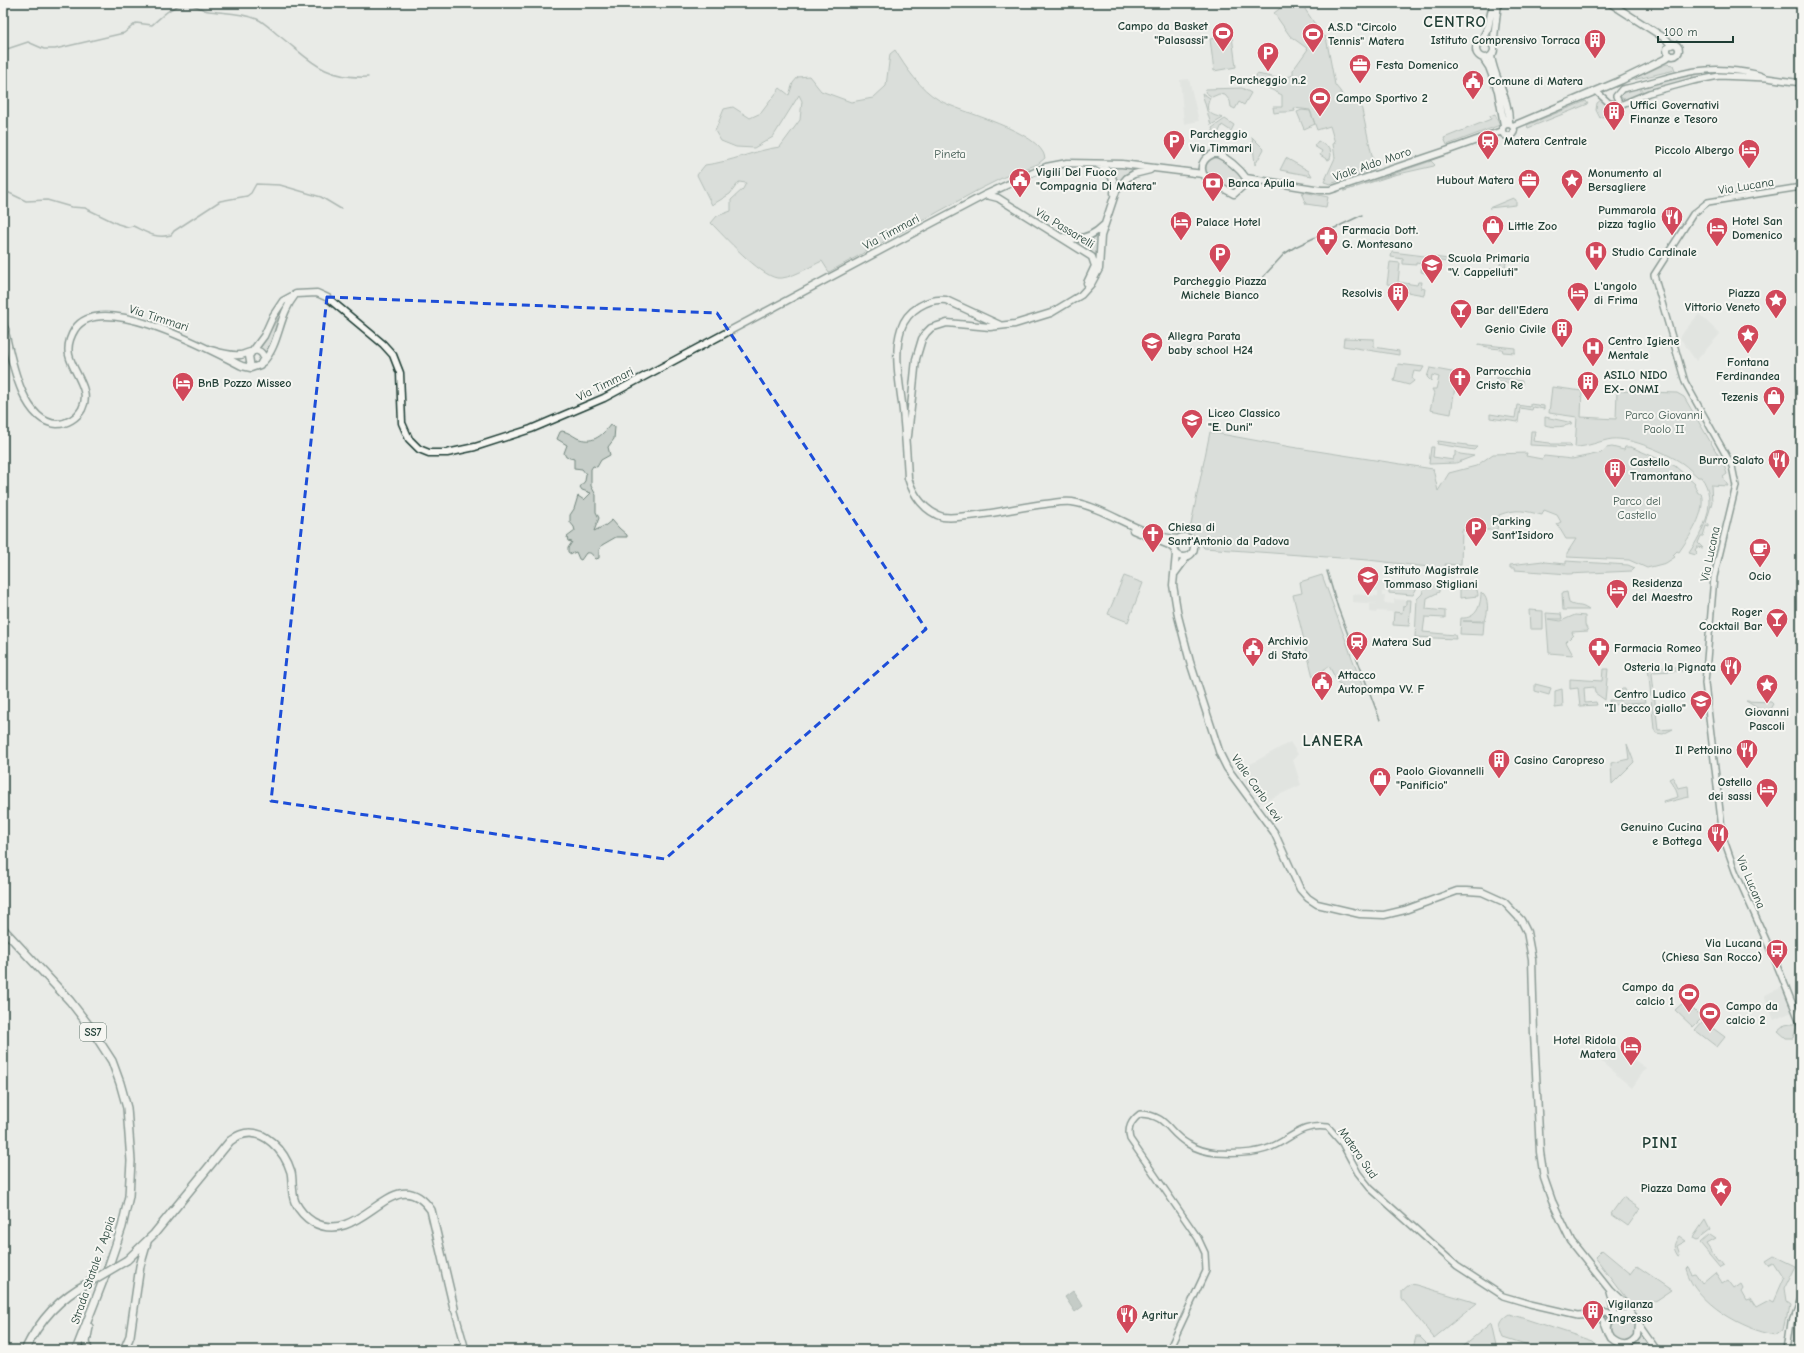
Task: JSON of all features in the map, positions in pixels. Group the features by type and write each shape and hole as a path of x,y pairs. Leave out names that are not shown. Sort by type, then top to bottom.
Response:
{"highway":[{"name":"Strada Statale 7 Appia","path":"3,929 70,1001 90,1027 112,1061 127,1108 131,1161 129,1196 122,1227 108,1268 76,1350"},
{"path":"24,1350 33,1334 58,1303 127,1260 147,1242 230,1141 241,1135 253,1134 262,1136 280,1149 287,1160 291,1174 294,1200 302,1213 313,1222 321,1225 331,1227 353,1223 390,1197 401,1194 412,1195 420,1198 430,1210 454,1308"},
{"path":"124,1350 130,1336 140,1266 147,1242"},
{"path":"88,1350 86,1342 91,1313"}],"main road":[{"path":"1493,3 1488,28 1476,51 1483,58 1489,68 1498,91 1507,126"},
{"path":"1498,3 1493,52 1491,56 1492,66 1507,100 1507,126"},
{"path":"1610,3 1666,38 1671,45"},
{"path":"1481,41 1489,42 1493,46"},
{"path":"1671,45 1677,45 1679,51 1676,55 1670,55 1668,49 1671,45"},
{"name":"Viale Aldo Moro","path":"1246,178 1330,190 1446,151 1611,85 1665,59 1670,55"},
{"path":"1483,58 1491,56"},
{"path":"1096,164 1122,164 1203,174 1210,181 1234,194 1241,188 1246,178 1242,172 1224,157 1216,153 1209,155 1204,160 1202,164 1203,174"},
{"name":"Via Timmari","path":"296,294 317,293 328,298 383,344 393,355 400,373 401,420 405,432 413,444 419,449 428,453 439,454 475,447 531,429 604,398 985,195 1007,185 1056,164 1096,164"},
{"path":"906,447 916,359 922,339 931,328 947,323 990,327 1015,324 1051,313 1075,299 1091,284 1099,269 1101,255 1100,245 1115,186 1113,178 1106,169 1096,164"},
{"path":"1112,200 1121,183 1127,178 1134,174 1155,169"},
{"path":"1003,202 1001,195 1007,185"},
{"name":"Via Passarelli","path":"985,195 994,196 1087,252 1094,260 1095,266 1089,280 1075,299"},
{"path":"1055,233 1070,239 1079,239 1096,232 1105,223"},
{"path":"251,368 249,361 251,352 264,336 273,316 283,301 296,294"},
{"path":"212,350 242,366 251,368 260,365 273,349 287,305 296,294"},
{"path":"1000,326 946,300 938,299 922,305 907,318 901,327 898,357 908,478 911,488 924,506 943,516 973,516 1062,502 1083,504 1125,524 1166,538 1178,539 1185,537 1194,543 1195,548 1193,553 1186,558 1174,574"},
{"name":"Via Timmari","path":"4,327 20,390 34,412 51,423 61,424 70,421 77,415 85,398 84,389 69,355 69,338 80,322 96,315 125,318 169,331 212,350"},
{"path":"212,350 231,355 241,355 256,351 262,353 264,358 263,362"},
{"path":"1125,524 1139,533 1165,543 1180,557 1186,558"},
{"path":"1175,551 1174,543 1178,539"},
{"name":"Viale Carlo Levi","path":"1175,551 1173,585 1174,598 1181,630 1220,754 1227,768 1274,832 1300,889 1308,898 1317,904 1360,914 1384,915 1446,894 1467,890 1482,892 1504,902 1513,909 1521,920 1527,932 1532,959 1540,1152 1544,1178 1552,1201 1571,1241 1610,1290 1621,1299 1632,1316"},
{"path":"1610,1290 1614,1306 1614,1316 1608,1324 1608,1330 1611,1338 1624,1347 1635,1339 1639,1332 1638,1324"},
{"path":"1614,1316 1626,1313 1632,1316 1657,1350"}],"street":[{"path":"1611,85 1622,89 1697,70 1713,68 1758,74 1767,78"},
{"path":"1596,91 1609,103 1620,105 1649,93 1693,81 1719,76 1767,78 1801,83"},
{"path":"1628,77 1631,84 1636,86"},
{"path":"1620,105 1616,96 1622,89"},
{"name":"Via Lucana","path":"1801,187 1708,202 1693,214 1654,274 1685,382 1732,466 1734,474 1735,490 1714,577 1705,683 1718,784 1721,832 1735,871 1777,965 1801,1024"},
{"name":"Matera Sud","path":"1169,1350 1203,1280 1207,1267 1205,1253 1198,1238 1130,1139 1129,1127 1140,1114 1157,1117 1186,1144 1194,1148 1216,1153 1247,1154 1267,1149 1309,1127 1328,1127 1342,1143 1358,1173 1370,1188 1457,1266 1493,1291 1512,1300 1578,1315 1594,1315"},
{"path":"1788,1350 1792,1321 1801,1297"},
{"path":"454,1308 466,1350"},
{"path":"1594,1315 1607,1314 1614,1316"},
{"path":"1594,1315 1603,1320 1608,1330"}],"highlighted area":[{"path":"327,297 717,313 926,629 665,859 271,801"}],"shaded area":[{"path":"1189,79 1199,121 1184,124 1180,80"},
{"path":"1699,314 1720,334 1696,361 1680,338"},
{"name":"Istituto Magistrale Tommaso Stigliani","path":"1368,582 1388,583 1387,592 1382,592 1382,596 1385,596 1384,603 1394,604 1394,599 1406,600 1406,606 1403,606 1402,613 1377,611 1376,613 1370,612 1370,604 1376,604 1352,602 1352,594 1378,596 1378,591 1367,591"},
{"path":"1290,742 1298,754 1293,760 1301,785 1261,803 1238,771"},
{"path":"1785,986 1794,1011 1774,1020 1764,995"},
{"path":"1609,1039 1631,1059 1633,1056 1633,1059 1646,1068 1632,1088 1597,1058 1596,1053"},
{"path":"1073,1291 1083,1306 1075,1312 1065,1297"}],"green space":[{"path":"1287,3 1301,3 1322,35 1326,37 1335,85 1344,98 1354,99 1356,102 1360,101 1375,169 1330,184 1324,182 1335,158 1333,144 1335,143 1330,126 1317,130 1310,110 1294,108 1295,111 1274,113 1273,107 1282,107 1282,95 1254,81 1257,74 1282,79 1293,75 1293,70 1308,49 1290,36 1274,13"},
{"name":"Campo da Basket \"Palasassi\"","path":"1232,36 1236,67 1214,71 1210,39"},
{"name":"Pineta","path":"895,50 914,78 932,95 950,105 1016,131 1030,139 1040,148 1045,158 1038,164 1004,177 978,190 829,272 822,261 800,272 782,278 777,278 761,270 742,254 711,223 717,216 731,211 731,200 743,189 746,183 739,182 730,194 712,205 697,175 705,165 780,147 800,120 802,101 799,95 773,137 754,148 736,147 721,141 715,131 724,109 733,107 750,118 761,113 780,88 789,95 793,83 798,77 809,76 821,91 851,102 873,98 886,86 890,54"},
{"path":"1666,64 1673,65 1675,70 1632,79"},
{"path":"1692,73 1693,78 1643,93 1641,87"},
{"path":"1639,87 1642,93 1626,100 1620,97 1622,92"},
{"path":"1242,88 1251,93 1244,105 1239,102 1235,109 1231,107 1230,101 1225,95 1219,94 1212,97 1205,92 1206,89"},
{"path":"1202,93 1210,98 1208,110 1215,116 1223,118 1211,125"},
{"path":"1601,100 1617,110 1600,118 1596,110 1597,103"},
{"path":"1586,101 1588,104 1528,128 1527,125"},
{"path":"1302,110 1310,111 1315,124 1304,129 1297,112"},
{"path":"1495,114 1500,125 1447,145 1444,138 1491,119 1490,116"},
{"path":"1225,119 1234,125 1231,131 1222,125 1216,138 1212,128"},
{"path":"1252,137 1264,149 1255,165"},
{"path":"1318,141 1330,148 1330,159 1328,160 1320,155 1322,151 1314,146"},
{"path":"1219,158 1239,174 1241,183 1237,188 1230,189 1223,186 1207,173 1206,167 1208,163 1213,159"},
{"path":"1286,158 1309,171 1312,176 1280,170"},
{"path":"1431,161 1435,165 1434,166 1394,175 1344,191"},
{"path":"1105,166 1144,169 1126,175 1117,185"},
{"path":"1303,192 1328,197 1326,207 1306,204 1302,195"},
{"path":"1513,198 1516,200 1516,205 1489,208"},
{"path":"1100,232 1097,244 1097,257 1091,251 1073,242 1087,240"},
{"path":"1392,252 1449,259 1448,262 1433,260 1432,268 1437,269 1436,276 1421,272 1422,264 1403,264 1403,259 1391,257"},
{"path":"1502,256 1507,257 1504,273 1490,271 1490,269 1499,270"},
{"path":"1390,262 1400,263 1398,282 1417,285 1418,282 1422,282 1421,288 1425,289 1424,295 1407,292 1407,286 1387,284"},
{"path":"278,319 267,355 260,349"},
{"path":"1344,338 1374,339 1374,347 1399,351 1399,355 1343,346"},
{"path":"1478,344 1515,348 1515,353 1503,352 1502,349 1489,348"},
{"path":"1398,364 1424,367 1421,372 1414,371 1412,378 1414,381 1409,385 1394,381"},
{"path":"1430,368 1457,373 1451,414 1430,410 1434,393 1432,389 1436,389 1439,377 1432,375 1431,381 1427,377"},
{"path":"1496,377 1522,381 1522,385 1498,382 1496,381"},
{"name":"Parco Giovanni Paolo II","path":"1552,387 1582,391 1581,417 1616,419 1617,391 1677,393 1684,397 1724,465 1727,474 1723,477 1728,486 1711,485 1712,502 1706,523 1709,524 1709,527 1706,526 1703,536 1701,536 1698,543 1703,548 1697,547 1695,550 1697,552 1696,555 1689,553 1704,526 1709,506 1709,496 1701,477 1698,477 1675,459 1648,446 1628,440 1612,439 1575,447 1577,417 1549,413"},
{"path":"1530,404 1544,406 1544,409 1533,407 1532,410 1520,408 1518,422 1490,418 1490,414 1515,418 1517,405 1530,407"},
{"path":"1545,417 1573,423 1559,427 1552,427 1545,425"},
{"path":"610,425 615,427 614,439 608,447 610,455 601,460 597,467 593,466 591,469 591,486 596,495 596,512 599,518 594,531 612,520 627,535 627,537 616,537 602,545 599,550 599,558 596,559 591,553 586,553 581,560 576,552 571,554 568,552 568,548 572,542 568,541 567,537 575,531 570,522 570,515 574,509 578,496 584,500 591,493 582,490 580,487 585,481 586,474 582,469 574,468 574,459 566,457 564,453 567,445 557,439 562,431 582,440 592,440 600,436"},
{"path":"1531,431 1535,431 1533,441 1551,444 1570,444 1571,447 1530,445"},
{"name":"Parco del Castello","path":"1210,432 1291,447 1433,469 1438,491 1449,473 1476,466 1493,454 1527,453 1526,456 1542,459 1544,456 1572,459 1601,453 1606,448 1612,447 1624,450 1625,447 1631,447 1675,466 1695,484 1694,485 1698,493 1701,493 1702,509 1692,532 1679,552 1677,551 1673,555 1675,557 1666,563 1647,568 1629,560 1567,557 1567,553 1576,539 1566,539 1557,524 1561,522 1557,515 1544,510 1542,515 1526,511 1511,511 1499,515 1497,530 1462,530 1461,565 1445,564 1446,569 1368,560 1204,548 1190,529"},
{"path":"1438,441 1477,447 1474,450 1437,444"},
{"path":"1431,447 1434,447 1433,457 1453,460 1455,451 1460,454 1474,456 1456,463 1429,464"},
{"path":"1543,561 1566,564 1566,561 1628,565 1635,568 1632,571 1568,574 1515,570 1515,568 1510,568 1510,565"},
{"path":"1322,575 1363,688 1347,697 1341,684 1338,683 1329,666 1313,677 1293,595 1302,593 1300,582"},
{"path":"1124,576 1143,583 1128,622 1108,614"},
{"path":"1467,581 1472,583 1475,587 1478,596 1460,598 1460,588 1467,589"},
{"path":"1389,583 1419,584 1413,595 1389,593"},
{"path":"1425,585 1439,586 1439,592 1427,598 1426,609 1445,611 1445,618 1425,617 1423,632 1455,635 1456,639 1415,637 1417,599 1422,594"},
{"path":"1481,592 1486,598 1487,602 1487,614 1485,621 1463,621 1484,622 1483,635 1460,634 1461,618 1466,618 1474,614 1479,606"},
{"path":"1567,592 1569,603 1589,610 1563,610 1562,593"},
{"path":"1406,600 1411,600 1409,626 1393,625 1394,612 1402,613 1403,606 1406,605"},
{"path":"1529,610 1543,611 1543,629 1530,629"},
{"path":"1546,613 1561,614 1562,619 1548,619 1561,621 1575,615 1585,616 1585,625 1588,631 1572,632 1573,635 1566,642 1573,655 1549,653"},
{"path":"1648,666 1700,668 1701,670 1653,672 1658,730 1673,729 1663,734 1656,733 1654,729"},
{"path":"1603,669 1608,669 1605,700 1595,693 1594,687 1584,688 1585,703 1596,702 1597,705 1580,706 1578,688 1570,689 1570,679 1602,681"},
{"path":"1535,684 1551,688 1549,695 1535,691"},
{"path":"1562,689 1563,707 1555,708 1555,691"},
{"path":"1621,689 1625,689 1627,699 1644,698 1645,703 1610,705 1609,700 1621,700"},
{"path":"1746,701 1771,702 1773,704 1767,714"},
{"path":"1627,744 1634,762 1612,784 1611,763 1629,759"},
{"path":"1673,777 1678,788 1688,786 1689,797 1664,803 1663,801 1678,797 1676,789 1669,779"},
{"name":"Campo da calcio 1","path":"1685,1001 1702,1018 1693,1027 1675,1010"},
{"name":"Campo da calcio 2","path":"1703,1021 1725,1037 1717,1047 1695,1030"},
{"path":"1798,1024 1793,1038 1786,1038 1778,1031 1785,1025"},
{"path":"1623,1197 1640,1209 1628,1226 1611,1214"},
{"path":"1705,1220 1710,1230 1697,1240 1693,1238 1694,1236"},
{"path":"1709,1235 1715,1239 1706,1244 1718,1261 1720,1260 1724,1265 1720,1267 1700,1243"},
{"path":"1679,1236 1686,1241 1677,1246 1680,1255 1678,1256 1674,1246"},
{"path":"1602,1250 1631,1274 1637,1266 1672,1290 1657,1300 1635,1310 1595,1257"},
{"path":"1774,1256 1795,1266 1783,1290 1785,1303 1789,1306 1784,1330 1777,1335 1750,1327 1722,1313 1710,1304 1700,1293 1691,1281 1686,1269 1688,1267 1692,1274 1695,1273 1702,1283 1715,1272 1723,1284 1728,1281 1734,1289 1741,1284 1743,1288 1741,1291 1746,1300 1749,1299 1755,1308 1768,1301 1772,1303 1783,1278 1774,1264 1770,1266 1766,1261"},
{"path":"1410,1284 1477,1303 1434,1338 1402,1299 1402,1291"},
{"path":"1510,1314 1593,1341 1596,1344 1597,1350 1541,1350 1503,1338 1500,1331 1500,1324"},
{"path":"1623,1317 1632,1320 1635,1329 1632,1338 1623,1341 1614,1338 1611,1329 1614,1320"},
{"path":"1491,1323 1497,1350 1458,1350"},
{"path":"1642,1333 1654,1350 1631,1350 1628,1348 1638,1341"},
{"path":"1416,1337 1420,1337 1426,1343 1422,1350 1413,1348"}],"waterway":[{"path":"3,48 7,49 28,42 44,49 55,49 124,33 136,23 152,25 173,8 183,4 188,4 206,10 239,14 257,19 317,66 339,75 368,77"},
{"path":"3,190 26,201 47,200 71,207 85,208 118,224 128,227 133,226 151,234 160,236 171,235 174,231 220,201 247,196 251,193 256,184 280,185 321,197 341,209"}],"railway":[{"path":"1263,277 1284,254 1295,247 1362,215"},
{"path":"1327,571 1338,608 1380,720"}],"place":[{"name":"Campo da Basket \"Palasassi\"","path":"1223,52"},
{"name":"A.S.D \"Circolo Tennis\" Matera","path":"1313,54"},
{"name":"Istituto Comprensivo Torraca","path":"1595,60"},
{"name":"Parcheggio n.2","path":"1268,72"},
{"name":"Festa Domenico","path":"1360,84"},
{"name":"Comune di Matera","path":"1473,100"},
{"name":"Campo Sportivo 2","path":"1320,118"},
{"name":"Uffici Governativi Finanze e Tesoro","path":"1614,132"},
{"name":"Parcheggio Via Timmari","path":"1174,160"},
{"name":"Matera Centrale","path":"1488,160"},
{"name":"Piccolo Albergo","path":"1749,170"},
{"name":"Vigili Del Fuoco \"Compagnia Di Matera\"","path":"1020,198"},
{"name":"Hubout Matera","path":"1529,200"},
{"name":"Monumento al Bersagliere","path":"1572,200"},
{"name":"Banca Apulia","path":"1213,202"},
{"name":"Pummarola pizza taglio","path":"1672,236"},
{"name":"Palace Hotel","path":"1181,242"},
{"name":"Little Zoo","path":"1493,246"},
{"name":"Hotel San Domenico","path":"1717,248"},
{"name":"Farmacia Dott. G. Montesano","path":"1327,256"},
{"name":"Studio Cardinale","path":"1596,272"},
{"name":"Parcheggio Piazza Michele Bianco","path":"1220,274"},
{"name":"Scuola Primaria \"V. Cappelluti\"","path":"1432,284"},
{"name":"Resolvis","path":"1398,312"},
{"name":"L'angolo di Frima","path":"1578,312"},
{"name":"Piazza Vittorio Veneto","path":"1776,320"},
{"name":"Bar dell'Edera","path":"1461,330"},
{"name":"Genio Civile","path":"1562,348"},
{"name":"Fontana Ferdinandea","path":"1748,354"},
{"name":"Allegra Parata baby school H24","path":"1152,362"},
{"name":"Centro Igiene Mentale","path":"1593,368"},
{"name":"Parrocchia Cristo Re","path":"1460,398"},
{"name":"BnB Pozzo Misseo","path":"183,402"},
{"name":"ASILO NIDO EX- ONMI","path":"1588,402"},
{"name":"Tezenis","path":"1774,416"},
{"name":"Liceo Classico \"E. Duni\"","path":"1192,440"},
{"name":"Burro Salato","path":"1779,480"},
{"name":"Castello Tramontano","path":"1615,488"},
{"name":"Parking Sant'Isidoro","path":"1476,548"},
{"name":"Chiesa di Sant'Antonio da Padova","path":"1153,554"},
{"name":"Ocio","path":"1760,568"},
{"name":"Istituto Magistrale Tommaso Stigliani","path":"1368,596"},
{"name":"Residenza del Maestro","path":"1617,610"},
{"name":"Roger Cocktail Bar","path":"1777,638"},
{"name":"Matera Sud","path":"1357,662"},
{"name":"Archivio di Stato","path":"1253,668"},
{"name":"Farmacia Romeo","path":"1599,668"},
{"name":"Osteria la Pignata","path":"1731,686"},
{"name":"Attacco Autopompa VV. F","path":"1322,702"},
{"name":"Giovanni Pascoli","path":"1767,704"},
{"name":"Centro Ludico \"Il becco giallo\"","path":"1701,720"},
{"name":"Il Pettolino","path":"1747,770"},
{"name":"Casino Caropreso","path":"1499,780"},
{"name":"Paolo Giovannelli \"Panificio\"","path":"1380,798"},
{"name":"Ostello dei sassi","path":"1767,808"},
{"name":"Genuino Cucina e Bottega","path":"1718,854"},
{"name":"Via Lucana (Chiesa San Rocco)","path":"1777,970"},
{"name":"Campo da calcio 1","path":"1689,1014"},
{"name":"Campo da calcio 2","path":"1710,1032"},
{"name":"Hotel Ridola Matera","path":"1631,1066"},
{"name":"Piazza Dama","path":"1721,1208"},
{"name":"Vigilanza Ingresso","path":"1593,1330"},
{"name":"Agritur","path":"1127,1334"}],"district":[{"name":"CENTRO","path":"1455,21"},
{"name":"LANERA","path":"1333,740"},
{"name":"PINI","path":"1660,1142"}]}
